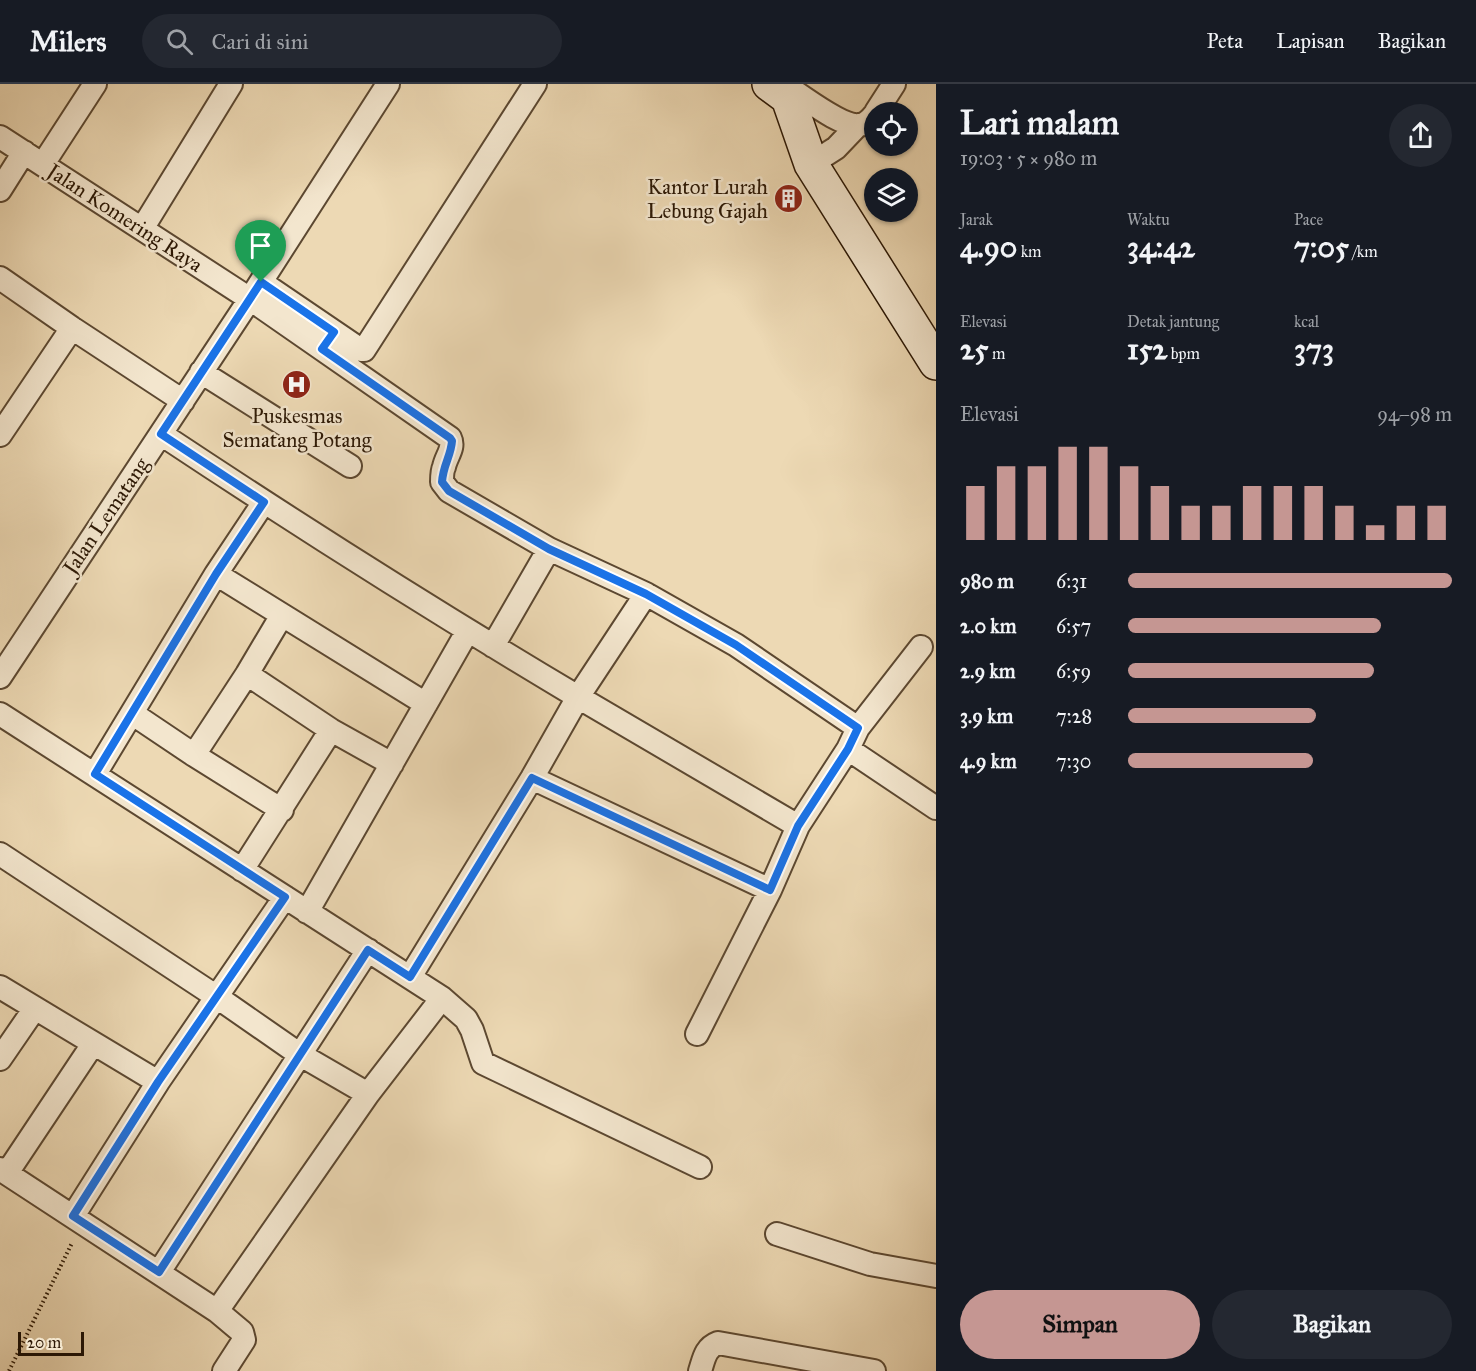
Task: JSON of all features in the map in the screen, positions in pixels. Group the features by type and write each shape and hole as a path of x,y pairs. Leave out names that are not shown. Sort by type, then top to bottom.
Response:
{"street":[{"path":"43,164 95,84"},
{"path":"142,229 231,84"},
{"name":"Jalan Lematang","path":"0,677 256,291 388,84"},
{"path":"328,340 364,350 535,84"},
{"path":"881,102 894,84"},
{"path":"788,90 830,114 864,117"},
{"path":"788,90 811,164 936,363"},
{"path":"811,164 836,148 864,123"},
{"name":"Jalan Komering Raya","path":"0,137 142,229 256,291 328,340"},
{"path":"0,190 24,152"},
{"path":"0,278 183,401"},
{"path":"0,435 72,328"},
{"path":"328,340 450,438 452,447 443,468 442,482 449,491 549,549 646,594 736,645 858,728"},
{"path":"201,372 350,466"},
{"path":"161,434 467,632 798,826"},
{"path":"95,774 216,574 264,502"},
{"path":"493,646 549,549"},
{"path":"216,574 426,704"},
{"path":"410,977 532,778 578,698 646,594"},
{"path":"194,756 282,615"},
{"path":"307,912 467,632"},
{"path":"697,1034 770,890 798,826 848,749 858,728 921,647"},
{"path":"247,674 331,730 392,764"},
{"path":"0,714 442,998 466,1019 493,1069 700,1167"},
{"path":"133,714 194,756 282,810"},
{"path":"242,870 331,730"},
{"path":"848,749 936,808"},
{"path":"532,778 770,890"},
{"path":"2,859 217,997 299,1054 368,1094"},
{"path":"78,1219 158,1082 285,897"},
{"path":"159,1272 368,950"},
{"path":"0,987 158,1082"},
{"path":"217,1311 368,1094 442,998"},
{"path":"0,1059 34,1008"},
{"path":"93,1044 4,1171 217,1311 242,1332 244,1340 224,1371"},
{"path":"777,1234 870,1264 936,1276"},
{"path":"700,1371 706,1352 718,1343 874,1371"}],"path":[{"path":"9,1371 55,1279 78,1219"}],"place":[{"name":"Kantor Lurah Lebung Gajah","path":"789,199"},
{"name":"Puskesmas Sematang Potang","path":"297,385"}],"route":[{"path":"261,282 334,332 322,349 450,438 452,447 443,468 442,482 449,491 549,549 646,594 736,645 858,728 848,749 798,826 770,890 532,778 410,977 368,950 159,1272 73,1216 158,1082 285,897 95,774 216,574 264,502 161,434 261,282"}]}
